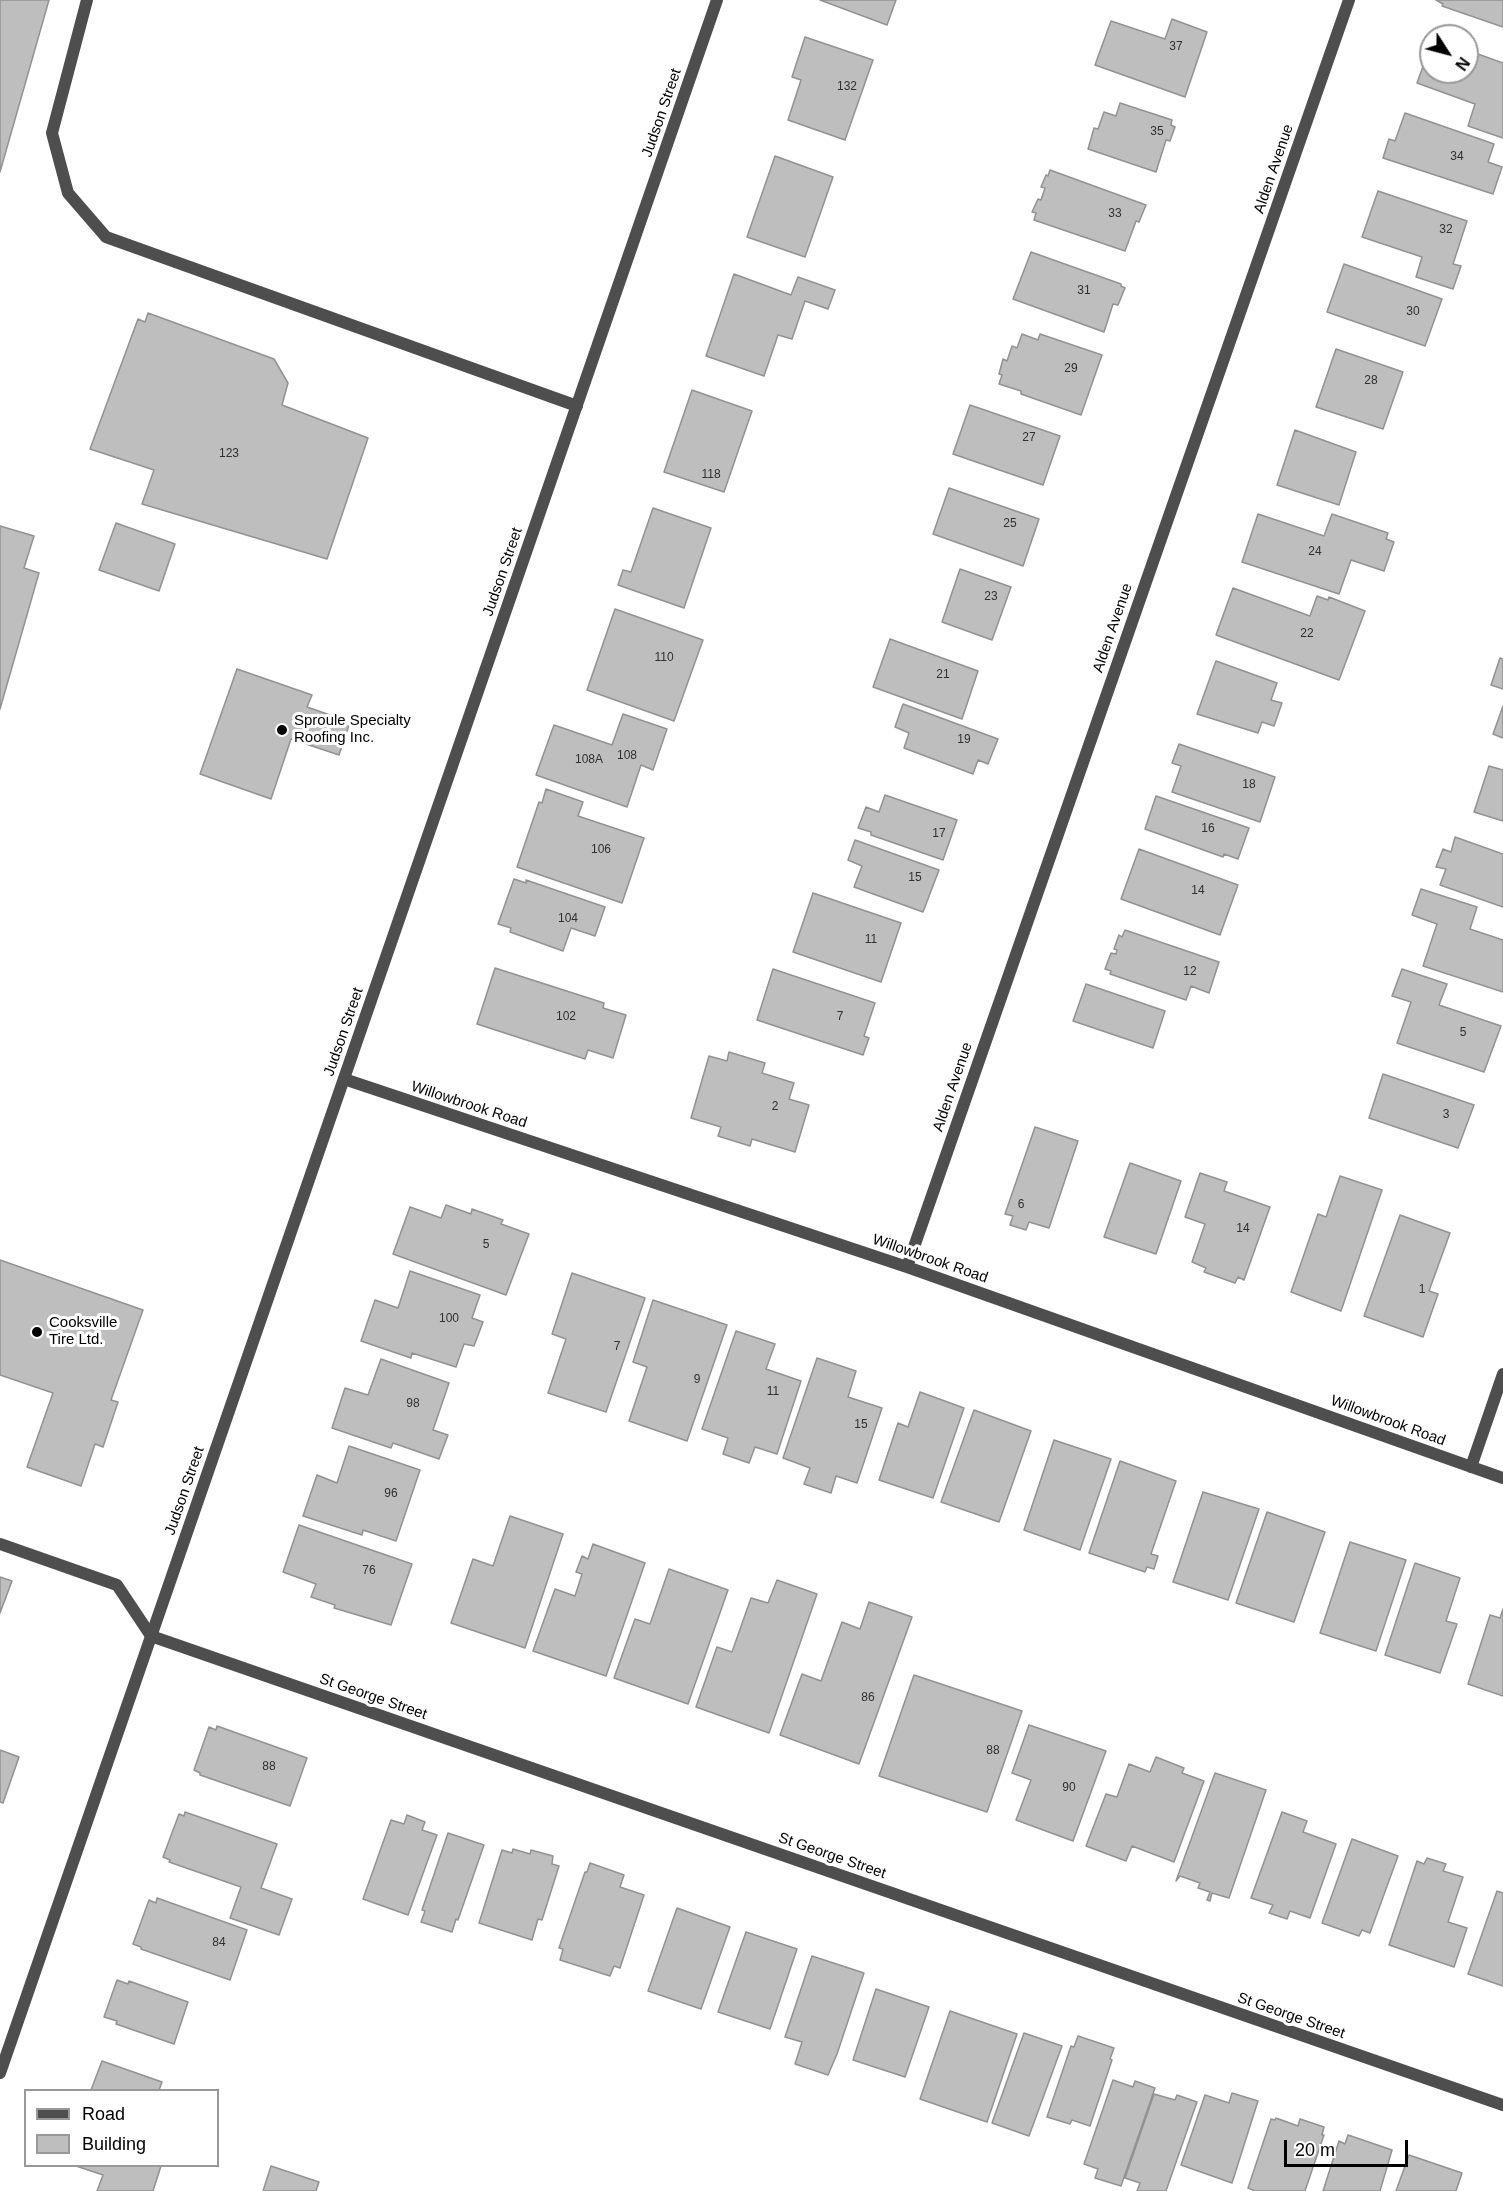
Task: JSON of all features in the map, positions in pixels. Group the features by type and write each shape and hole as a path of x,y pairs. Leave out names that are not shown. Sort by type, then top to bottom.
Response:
{"street":[{"path":"87,0 52,133 68,194 106,237 577,406"},
{"name":"Judson Street","path":"0,2073 717,0"},
{"name":"Alden Avenue","path":"907,1267 1348,0"},
{"name":"Willowbrook Road","path":"344,1079 907,1267 1503,1478"},
{"path":"1471,1467 1503,1374"},
{"path":"0,1544 117,1585 151,1636"},
{"name":"St George Street","path":"151,1636 1503,2105"}],"building":[{"path":"0,0 49,0 0,172"},
{"path":"820,0 896,0 887,25"},
{"path":"1436,0 1503,0 1503,27 1442,6 1443,4"},
{"path":"1172,19 1207,32 1185,97 1095,65 1111,21 1165,39"},
{"path":"805,37 873,60 845,140 788,120 801,80 792,77"},
{"path":"1479,54 1503,63 1503,138 1468,126 1475,104 1420,84 1479,84"},
{"path":"1120,103 1172,120 1171,125 1175,127 1170,141 1166,140 1156,172 1088,149 1094,128 1098,129 1104,112 1116,116"},
{"path":"1405,113 1494,144 1488,162 1502,167 1493,194 1383,158 1389,139 1395,141"},
{"path":"775,156 833,177 805,257 747,237"},
{"path":"1050,170 1146,205 1139,222 1136,221 1125,251 1034,220 1036,213 1032,212 1038,199 1041,200 1045,188 1041,187"},
{"path":"1378,191 1467,221 1453,264 1461,266 1453,289 1416,277 1422,257 1362,237"},
{"path":"1031,252 1121,284 1125,288 1118,305 1113,304 1104,332 1013,299"},
{"path":"1344,264 1442,299 1425,346 1327,312"},
{"path":"734,274 791,295 798,277 835,290 828,309 805,301 792,339 778,335 764,376 706,356"},
{"path":"148,313 274,359 288,383 282,405 368,438 327,559 142,504 154,470 90,449 138,319 145,322"},
{"path":"1022,334 1038,340 1040,334 1102,355 1081,415 999,384 1003,359 1007,361 1012,346 1017,348"},
{"path":"1336,349 1403,372 1383,429 1316,407"},
{"path":"692,390 752,411 724,492 664,472"},
{"path":"970,405 1060,436 1043,485 953,454"},
{"path":"1295,430 1356,452 1339,505 1277,485"},
{"path":"949,488 1039,519 1023,566 933,534"},
{"path":"653,508 711,528 684,608 618,585 623,570 631,572"},
{"path":"1258,514 1324,536 1332,514 1388,533 1386,539 1394,542 1384,571 1351,560 1339,594 1242,562"},
{"path":"116,523 175,544 159,591 99,570"},
{"path":"0,526 34,536 24,568 39,573 0,709"},
{"path":"960,569 1011,587 992,640 942,622"},
{"path":"1233,588 1310,616 1317,596 1328,600 1329,597 1365,611 1339,680 1216,635"},
{"path":"615,609 703,640 674,721 587,690"},
{"path":"890,639 978,671 962,719 873,687"},
{"path":"1500,658 1503,659 1503,689 1491,685"},
{"path":"1216,661 1277,683 1271,700 1282,703 1274,726 1262,722 1258,733 1197,714"},
{"name":"Sproule Specialty Roofing Inc.","path":"237,669 312,695 307,707 350,722 339,755 291,739 271,799 200,774"},
{"path":"903,704 998,739 988,764 978,760 973,774 904,748 909,733 895,727"},
{"path":"1503,706 1503,738 1493,734"},
{"path":"623,714 667,729 653,770 641,765 627,807 536,775 554,725 612,745"},
{"path":"1179,744 1275,777 1260,822 1172,792 1181,766 1172,763"},
{"path":"1489,766 1503,770 1503,821 1474,812"},
{"path":"546,789 583,802 578,816 644,838 622,903 517,867 539,802 542,803"},
{"path":"885,795 957,820 943,860 871,835 871,832 858,828 866,807 879,812"},
{"path":"1156,796 1249,828 1238,859 1224,854 1223,857 1145,829"},
{"path":"1455,837 1503,854 1503,907 1440,885 1446,869 1436,867 1443,849 1451,852"},
{"path":"855,840 939,870 923,912 854,887 862,866 848,860"},
{"path":"1139,849 1238,885 1220,935 1121,899"},
{"path":"514,879 526,883 526,880 605,907 595,936 571,928 563,951 510,932 511,928 498,924"},
{"path":"1421,889 1477,907 1470,929 1503,940 1503,992 1423,966 1437,924 1412,915"},
{"path":"813,893 901,923 881,982 793,952"},
{"path":"1125,930 1219,962 1209,993 1191,986 1186,1000 1110,974 1111,971 1105,969 1111,953 1116,954 1117,950 1114,949 1119,935 1122,937"},
{"path":"495,968 604,1003 603,1008 626,1015 613,1058 588,1050 585,1059 477,1024"},
{"path":"773,969 875,1003 864,1036 869,1038 863,1055 757,1020"},
{"path":"1402,969 1447,984 1439,1005 1501,1026 1484,1072 1397,1043 1411,1002 1392,996"},
{"path":"1086,984 1165,1011 1153,1048 1073,1021"},
{"path":"729,1052 765,1063 762,1073 794,1083 789,1099 809,1105 795,1152 752,1139 750,1146 718,1136 721,1127 691,1118 709,1056 727,1061"},
{"path":"1383,1074 1474,1105 1458,1148 1369,1118"},
{"path":"1035,1127 1078,1141 1049,1228 1029,1222 1026,1230 1010,1225 1013,1216 1005,1214"},
{"path":"1130,1163 1181,1181 1156,1254 1104,1237"},
{"path":"1200,1173 1227,1182 1224,1191 1270,1207 1244,1280 1238,1277 1235,1283 1204,1272 1206,1268 1192,1262 1205,1224 1185,1217"},
{"path":"1340,1176 1382,1190 1341,1311 1291,1292 1318,1214 1326,1217"},
{"path":"446,1205 471,1214 472,1209 503,1220 501,1224 529,1234 506,1295 393,1254 410,1207 441,1218"},
{"path":"1400,1215 1450,1233 1429,1291 1438,1294 1423,1337 1364,1316"},
{"path":"0,1260 143,1310 111,1400 118,1402 103,1447 95,1444 81,1486 27,1467 53,1393 0,1375"},
{"path":"410,1271 480,1295 472,1318 483,1322 474,1346 464,1344 456,1367 412,1353 411,1358 361,1341 375,1300 398,1308"},
{"path":"572,1273 645,1298 606,1412 548,1393 566,1339 552,1334"},
{"path":"653,1300 727,1325 687,1441 629,1421 647,1367 633,1362"},
{"path":"736,1331 775,1344 766,1369 801,1381 777,1454 755,1447 749,1463 723,1454 728,1438 702,1429"},
{"path":"817,1358 856,1371 848,1397 882,1408 857,1483 836,1476 831,1493 804,1484 810,1468 783,1458"},
{"path":"381,1359 449,1383 433,1430 448,1435 439,1459 393,1443 391,1448 332,1428 345,1388 368,1395"},
{"path":"920,1392 964,1408 933,1498 879,1480 898,1423 908,1427"},
{"path":"974,1410 1031,1431 999,1522 941,1502"},
{"path":"1054,1440 1111,1459 1080,1550 1024,1530"},
{"path":"349,1446 420,1470 396,1541 363,1530 362,1535 303,1516 317,1475 337,1483"},
{"path":"1120,1461 1176,1481 1151,1554 1158,1556 1154,1569 1147,1567 1145,1572 1089,1553"},
{"path":"1203,1492 1259,1509 1228,1600 1173,1582"},
{"path":"1267,1512 1325,1532 1294,1622 1236,1603"},
{"path":"510,1516 563,1534 525,1648 451,1623 473,1559 493,1566"},
{"path":"299,1525 412,1564 391,1625 334,1608 335,1605 311,1597 316,1584 283,1572"},
{"path":"1350,1542 1406,1560 1376,1651 1320,1633"},
{"path":"593,1544 645,1563 606,1676 533,1651 555,1589 575,1596 582,1574 576,1572 582,1556 588,1559"},
{"path":"1415,1563 1460,1578 1446,1621 1457,1624 1440,1673 1385,1655"},
{"path":"669,1569 728,1590 688,1704 614,1678 635,1619 650,1624"},
{"path":"0,1577 12,1581 0,1613"},
{"path":"777,1580 817,1594 769,1733 696,1707 717,1647 732,1652 751,1598 768,1603"},
{"path":"869,1602 912,1617 859,1764 780,1735 802,1674 821,1681 842,1622 860,1629"},
{"path":"1503,1609 1503,1696 1468,1684 1490,1615 1500,1618"},
{"path":"914,1675 1022,1711 987,1812 879,1776"},
{"path":"1029,1725 1106,1751 1073,1841 1016,1820 1031,1780 1012,1773"},
{"path":"217,1726 307,1758 290,1806 200,1775 194,1770 209,1727 216,1730"},
{"path":"0,1750 19,1757 3,1803 0,1802"},
{"path":"1156,1757 1184,1768 1182,1773 1204,1781 1174,1862 1132,1846 1126,1861 1086,1846 1106,1794 1117,1797 1129,1764 1150,1772"},
{"path":"1215,1773 1266,1790 1229,1898 1212,1893 1210,1901 1207,1900 1210,1892 1198,1888 1200,1883 1180,1876 1176,1881"},
{"path":"185,1812 277,1844 261,1888 292,1899 279,1935 230,1918 241,1887 169,1862 170,1860 163,1857 179,1814 184,1816"},
{"path":"1282,1812 1307,1821 1303,1832 1336,1844 1310,1918 1290,1911 1287,1919 1269,1913 1273,1905 1251,1898"},
{"path":"407,1815 425,1822 422,1830 437,1835 408,1915 363,1899 391,1820 404,1824"},
{"path":"448,1833 484,1845 452,1932 421,1922 425,1911 422,1910"},
{"path":"1352,1839 1398,1856 1370,1933 1362,1930 1359,1936 1322,1923"},
{"path":"513,1849 530,1854 531,1850 553,1856 552,1864 559,1866 542,1920 538,1919 532,1940 479,1923 502,1850 512,1853"},
{"path":"1427,1858 1446,1864 1443,1871 1463,1877 1448,1922 1467,1928 1454,1967 1389,1945 1417,1861 1424,1864"},
{"path":"590,1863 624,1875 620,1887 644,1895 620,1968 614,1966 610,1976 560,1960 563,1949 559,1948"},
{"path":"1497,1891 1503,1893 1503,1986 1468,1974"},
{"path":"157,1898 247,1930 230,1980 141,1949 133,1944 149,1900 156,1903"},
{"path":"677,1908 730,1927 701,2009 648,1991"},
{"path":"746,1932 797,1949 770,2029 718,2012"},
{"path":"812,1956 864,1973 828,2075 795,2064 802,2042 785,2037"},
{"path":"117,1980 128,1984 129,1981 188,2002 174,2044 116,2024 117,2021 104,2017"},
{"path":"876,1989 929,2007 905,2077 853,2060"},
{"path":"950,2011 1017,2034 987,2122 920,2099"},
{"path":"1024,2033 1062,2046 1029,2136 992,2123"},
{"path":"1078,2036 1114,2048 1090,2126 1072,2120 1070,2124 1047,2117 1071,2046 1074,2047"},
{"path":"102,2061 162,2082 159,2089 91,2089"},
{"path":"1113,2080 1133,2087 1135,2081 1155,2088 1121,2186 1095,2178 1098,2169 1084,2164"},
{"path":"1232,2093 1258,2101 1232,2183 1181,2165 1205,2095 1229,2103"},
{"path":"1154,2094 1175,2100 1177,2095 1197,2102 1166,2191 1137,2191 1140,2183 1125,2178"},
{"path":"1276,2118 1298,2126 1300,2119 1324,2127 1322,2135 1324,2135 1305,2191 1255,2191 1248,2188 1271,2119"},
{"path":"1348,2135 1392,2150 1380,2191 1323,2191 1339,2141 1345,2144"},
{"path":"1409,2155 1462,2173 1456,2191 1396,2191"},
{"path":"271,2166 319,2182 316,2191 263,2191"},
{"path":"79,2167 161,2167 153,2191 97,2191 103,2175"}],"place":[{"name":"Sproule Specialty Roofing Inc.","path":"282,730"},
{"name":"Cooksville Tire Ltd.","path":"37,1332"}]}
